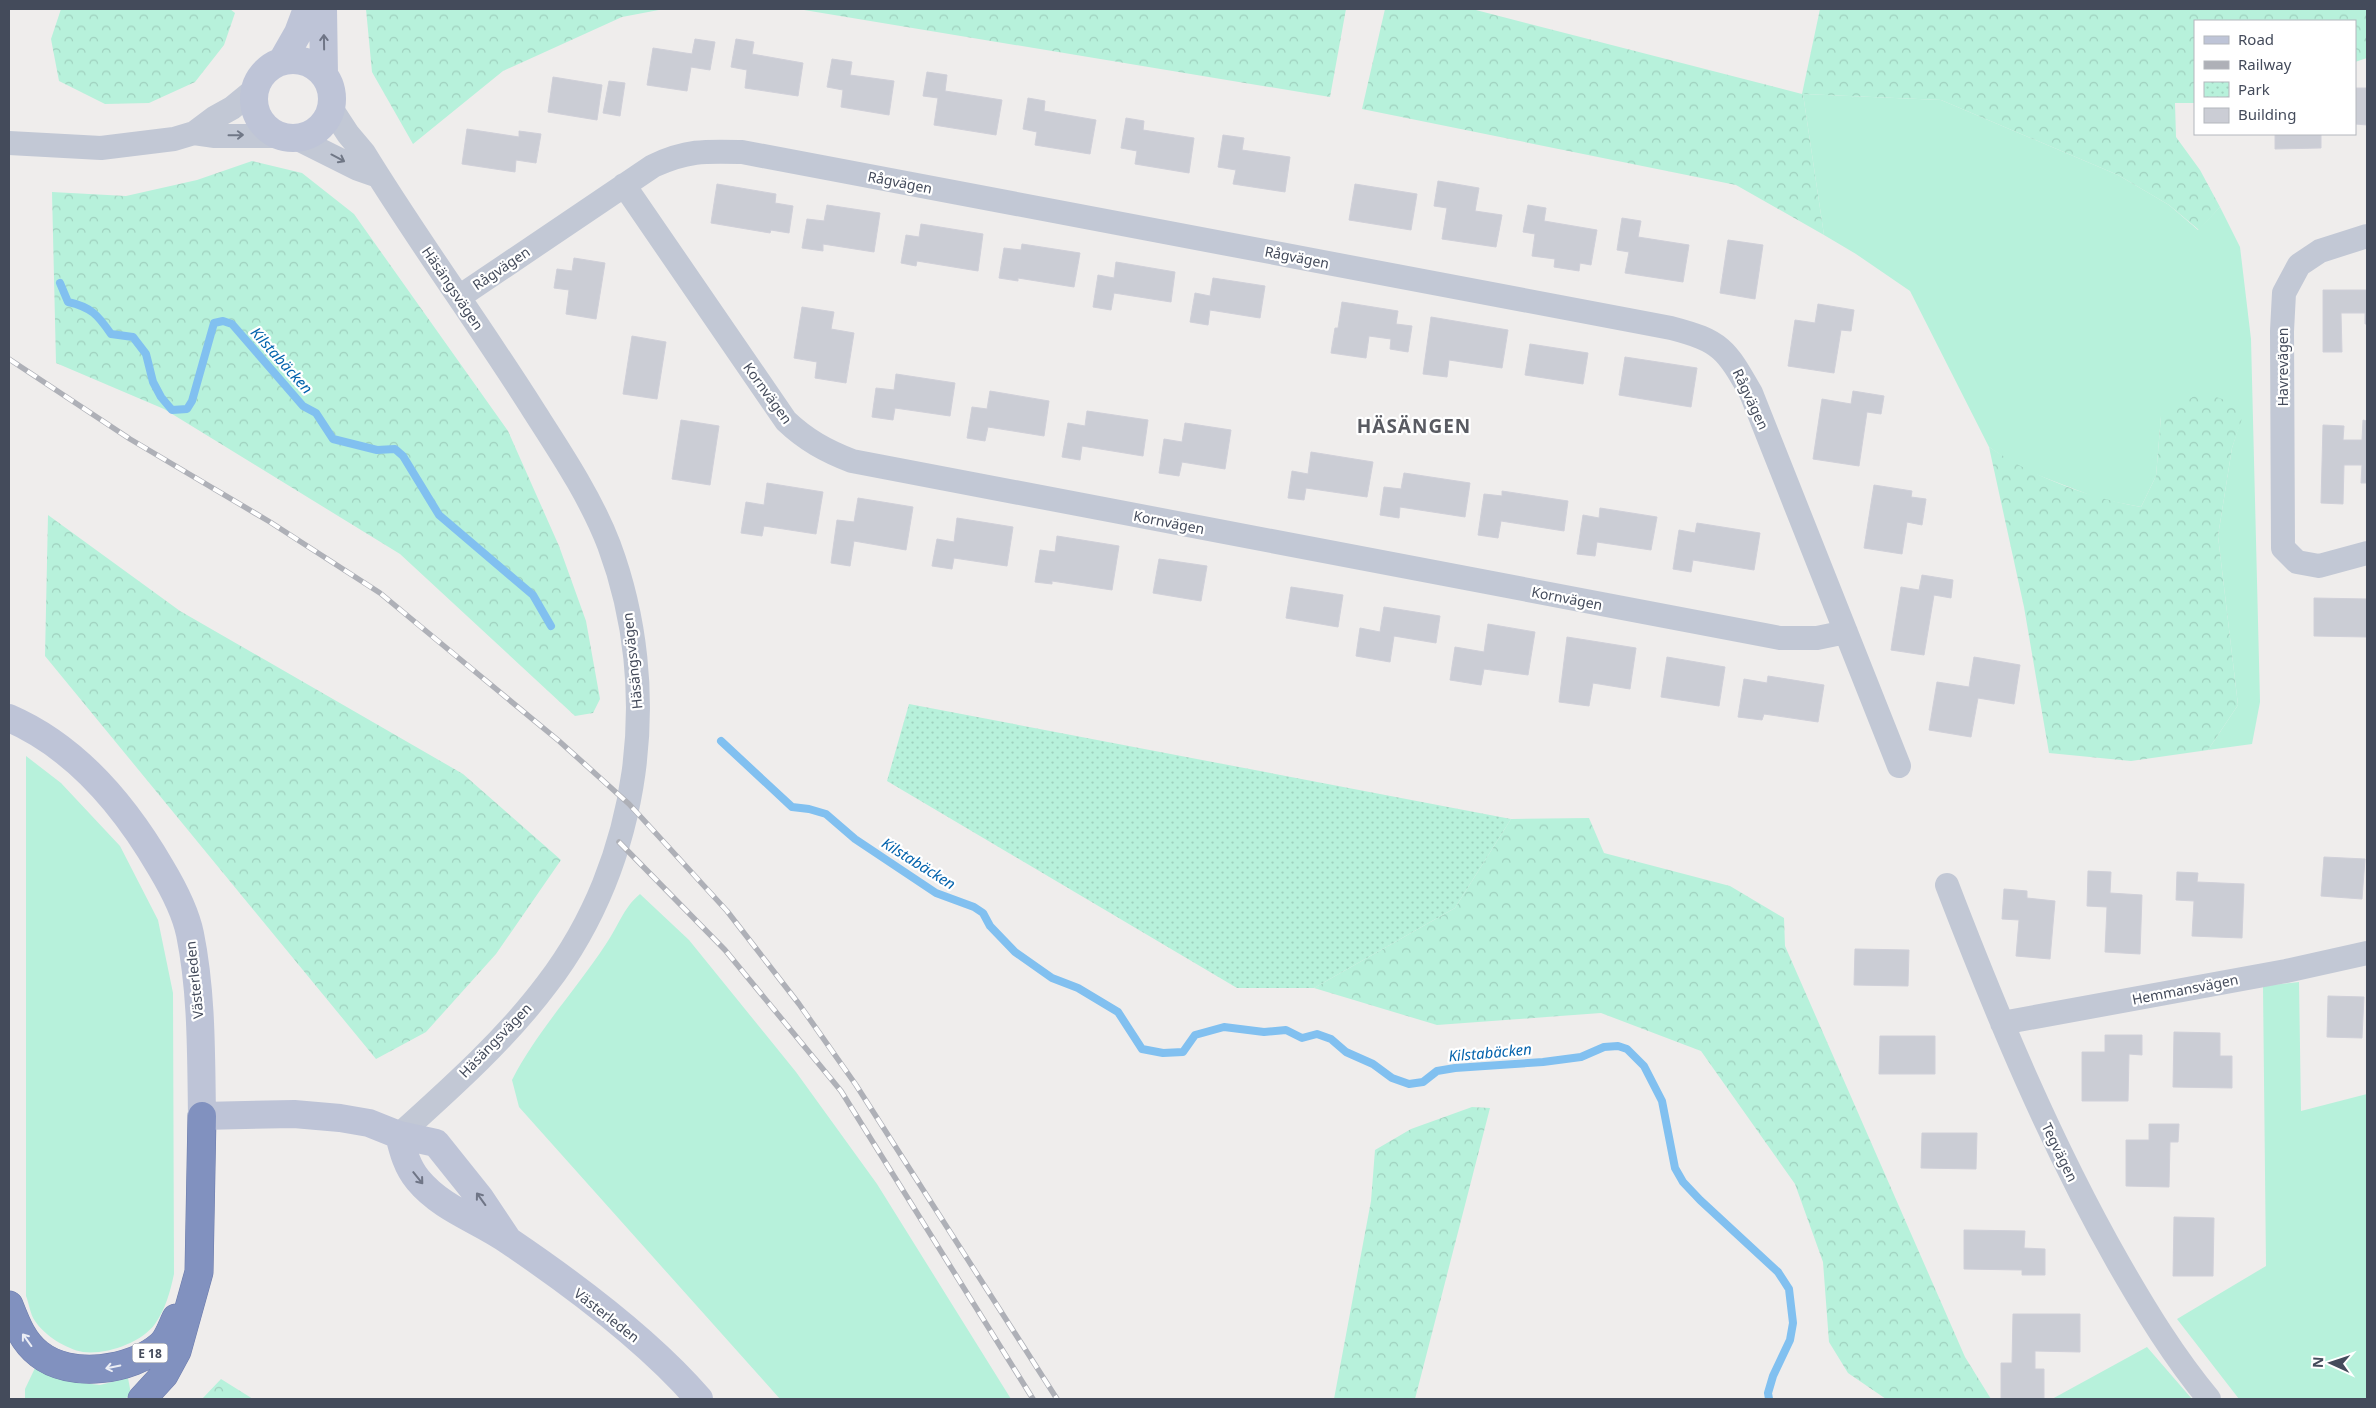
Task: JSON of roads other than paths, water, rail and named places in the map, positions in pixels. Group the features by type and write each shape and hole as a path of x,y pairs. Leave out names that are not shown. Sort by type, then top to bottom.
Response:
{"highway":[{"name":"E 18","path":"142,1399 164,1375 177,1351 199,1272 202,1116"},
{"name":"E 18","path":"9,1305 27,1342 40,1355 70,1368 102,1370 135,1363 163,1344 199,1272"}],"street":[{"path":"282,61 298,33 307,9"},
{"path":"194,133 215,136 288,137 309,135 319,129 327,119 331,108 332,91 324,75 323,9"},
{"path":"9,143 101,148 174,139 194,133 214,118 232,108 254,90 264,72 272,65 282,61 301,61 309,64 324,75"},
{"path":"254,90 255,112 264,126 358,169 378,176"},
{"name":"Häsängsvägen","path":"331,108 459,296 556,445 588,500 609,544 624,594 633,644 638,698 637,749 632,792 620,842 609,874 583,928 548,983 501,1037 399,1134"},
{"name":"Rågvägen","path":"459,296 653,166 677,155 705,151 742,152 1662,326 1695,334 1719,345 1735,364 1751,392 1899,766"},
{"name":"Kornvägen","path":"624,185 786,421 820,448 852,461 1780,638 1817,638 1846,632"},
{"name":"Havrevägen","path":"2367,236 2320,251 2299,265 2284,293 2282,332 2283,548 2297,562 2319,566 2367,553"},
{"name":"Västerleden","path":"9,718 43,737 82,767 115,799 150,849 175,892 189,932 195,973 200,1039 202,1116 294,1114 340,1118 369,1123 399,1134 436,1143 480,1198 508,1240"},
{"name":"Tegvägen","path":"1947,885 2002,1023 2042,1114 2094,1220 2153,1322 2209,1399"},
{"name":"Hemmansvägen","path":"2002,1023 2286,971 2367,953"},
{"name":"Västerleden","path":"399,1134 404,1157 418,1180 456,1212 508,1240 637,1338 700,1399"}],"waterway":[{"name":"Kilstabäcken","path":"60,283 68,302 88,309 102,322 111,334 133,337 146,354 153,382 161,397 172,410 187,409 192,401 214,323 223,321 232,324 303,406 316,413 333,439 377,450 395,449 403,456 439,515 533,595 551,626"},
{"name":"Kilstabäcken","path":"721,741 792,807 826,814 855,839 936,893 974,907 983,913 990,926 1015,952 1052,978 1078,988 1118,1012 1142,1049 1163,1053 1183,1052 1195,1035 1224,1027 1264,1032 1286,1030 1302,1038 1317,1034 1331,1039 1346,1052 1373,1064 1392,1078 1409,1084 1423,1082 1437,1071 1455,1068 1543,1062 1581,1057 1604,1047 1618,1046 1627,1049 1644,1066 1662,1101 1675,1168 1683,1182 1778,1272 1789,1289 1793,1323 1790,1340 1773,1376 1768,1393 1769,1399"}],"railway":[{"path":"9,359 130,439 270,522 380,593 559,741 629,804 727,911 799,1004 856,1085 1057,1399"},
{"path":"619,842 725,950 841,1091 1033,1399"}],"district":[{"name":"HÄSÄNGEN","path":"1414,426"}]}
